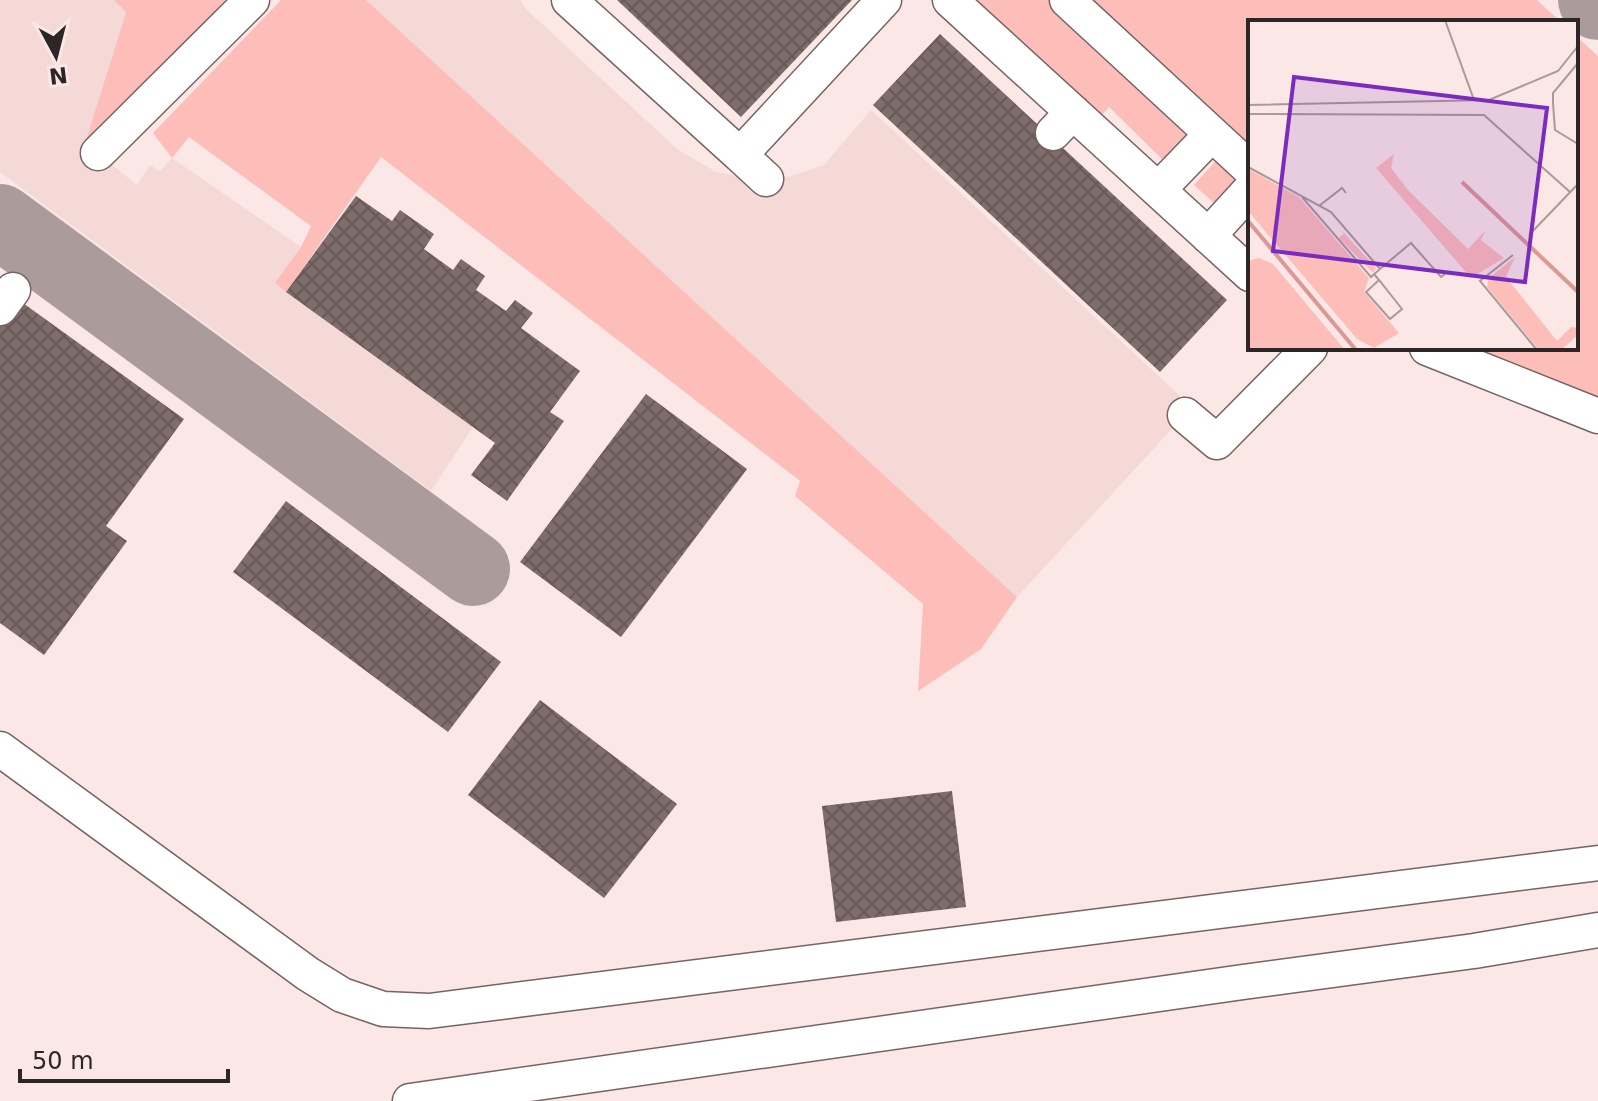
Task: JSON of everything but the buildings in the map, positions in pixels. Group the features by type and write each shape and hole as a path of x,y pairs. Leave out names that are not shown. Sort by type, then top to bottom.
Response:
{"street":[{"path":"98,153 252,0"},
{"path":"569,0 766,179"},
{"path":"740,155 884,0"},
{"path":"950,0 989,54 1063,123 1158,190 1248,272"},
{"path":"1067,0 1248,167"},
{"path":"1158,190 1212,134"},
{"path":"1208,236 1248,192"},
{"path":"1185,415 1217,442 1308,350"},
{"path":"1442,352 1598,416"},
{"path":"0,749 308,974 342,995 383,1009 429,1011 1598,863"},
{"path":"410,1101 462,1098 1243,982 1474,951 1598,930"}],"shaded area":[{"path":"0,0 114,0 126,11 85,143 137,185 150,165 160,171 172,158 301,247 276,283 473,427 431,491 0,172"},
{"path":"114,0 225,0 85,143 126,12"},
{"path":"281,0 366,0 1017,597 981,649 918,691 923,604 795,496 800,481 381,157 286,292 275,283 301,247 311,226 189,137 172,158 153,133"},
{"path":"366,0 520,0 527,10 677,149 716,172 755,180 791,176 824,165 871,110 1192,407 1017,597"},
{"path":"966,0 1054,0 1197,131 1168,165 1109,107 1098,119"},
{"path":"1088,0 1537,0 1559,20 1248,20 1248,145"},
{"path":"1578,38 1598,56 1598,403 1477,350 1578,350"},
{"path":"1222,154 1243,172 1214,203 1194,185"}],"taxiway":[{"path":"1595,0 1598,3"},
{"path":"0,221 473,569"}]}
